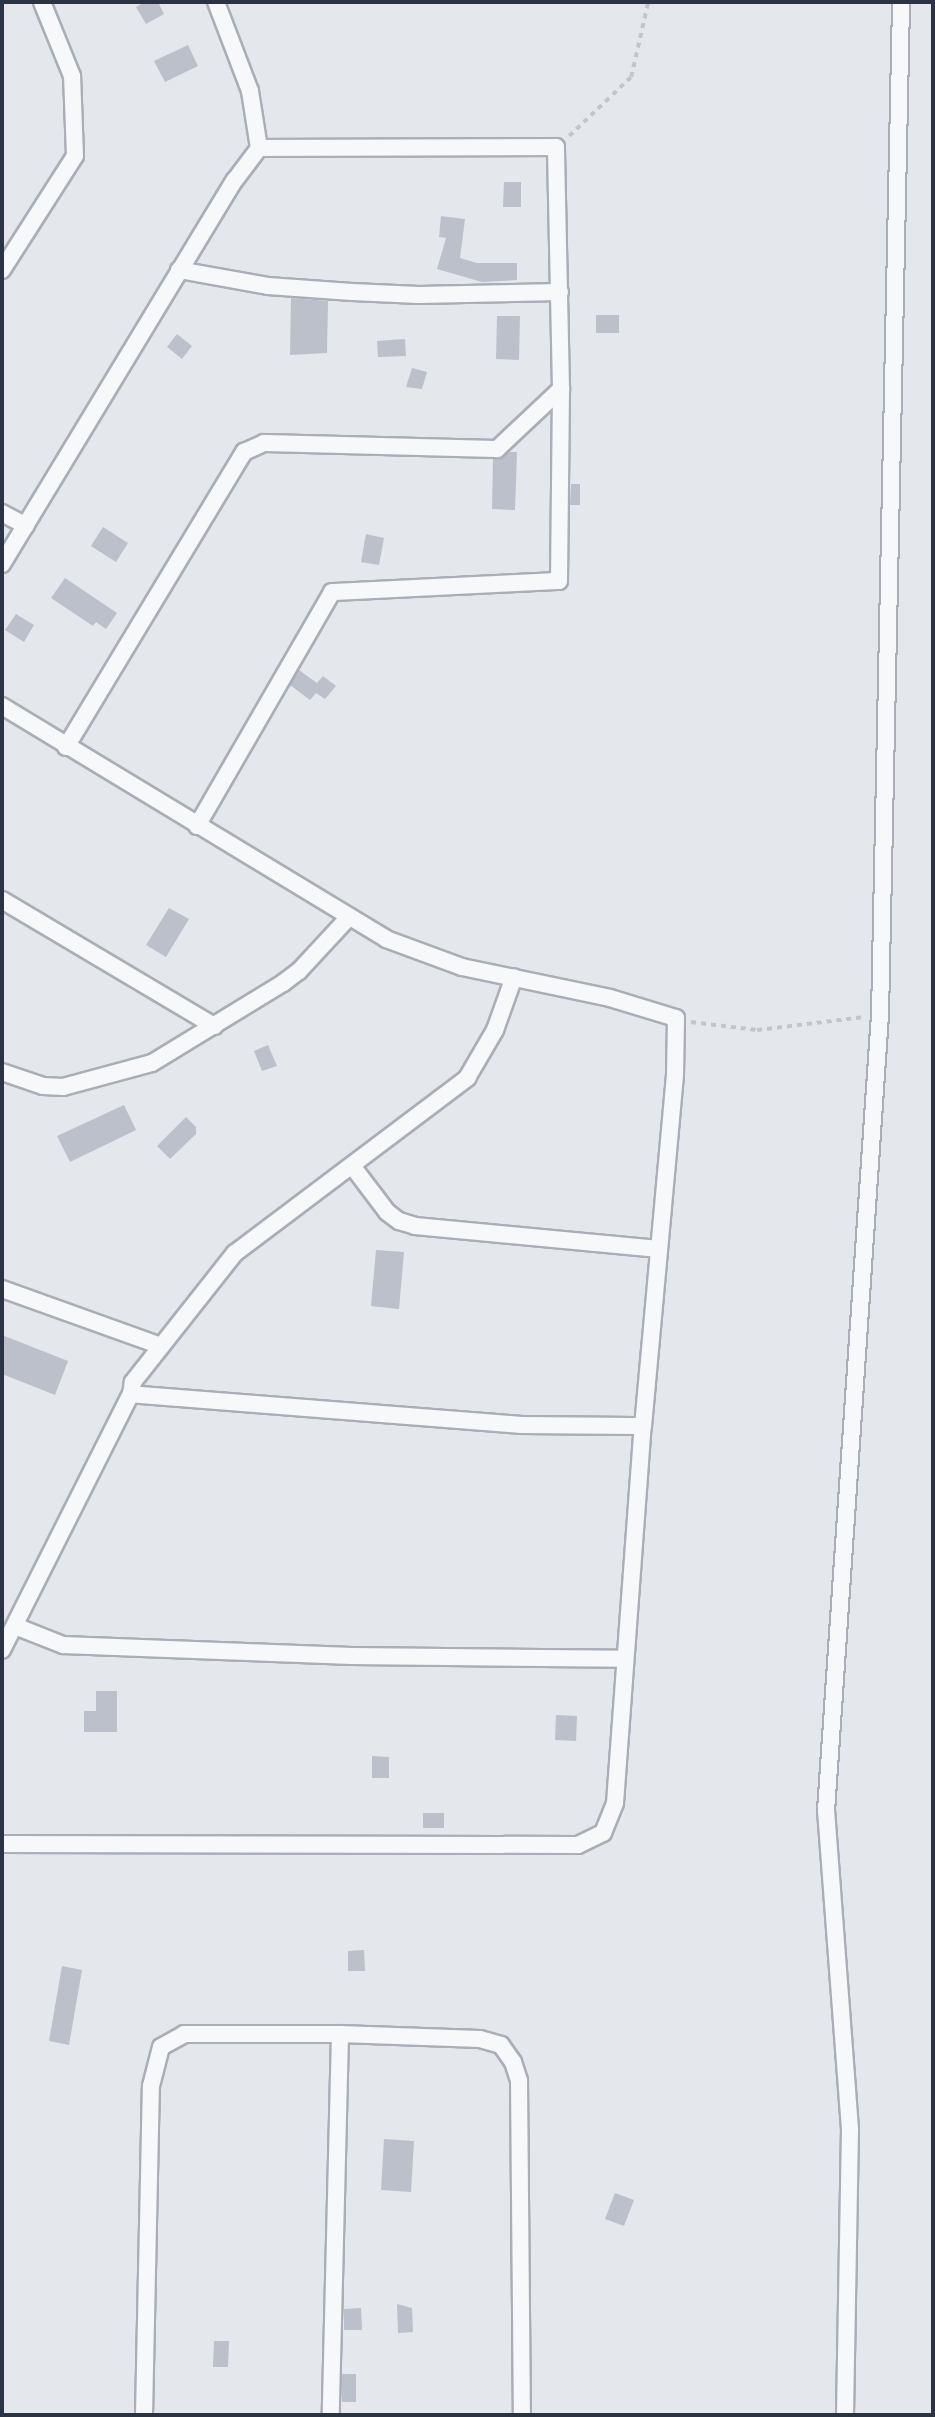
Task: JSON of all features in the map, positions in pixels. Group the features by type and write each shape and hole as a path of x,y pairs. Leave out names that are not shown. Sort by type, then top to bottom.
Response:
{"street":[{"path":"2,270 75,156 72,76 42,2"},
{"path":"2,564 179,270 235,180 259,148 250,91 216,2"},
{"path":"845,2415 850,2129 826,1811 880,1015 901,2"},
{"path":"197,826 332,592 559,581 561,389 556,146 259,148"},
{"path":"179,270 268,286 352,292 560,292"},
{"path":"66,747 244,452 264,443 497,449 561,389"},
{"path":"2,513 26,526"},
{"path":"2,706 386,939 431,958 610,998 676,1018 675,1075 643,1426 615,1803 603,1833 578,1845 2,1844"},
{"path":"2,900 214,1026"},
{"path":"2,1072 44,1086 84,1084 152,1063 299,971 349,917"},
{"path":"2,1650 131,1394 133,1382 235,1253 353,1167 467,1078 495,1030 514,977"},
{"path":"353,1167 387,1212 398,1221 415,1226 659,1249"},
{"path":"2,1289 161,1346"},
{"path":"131,1394 522,1425 643,1426"},
{"path":"15,1626 62,1645 352,1656 625,1659"},
{"path":"144,2415 151,2086 161,2047 184,2034 340,2034 480,2039 501,2045 513,2062 519,2081 523,2415"},
{"path":"331,2415 340,2034"}],"path":[{"path":"556,146 600,110 631,77 648,2"},
{"path":"676,1018 707,1026 757,1030 880,1015"}],"building":[{"path":"145,2 158,2 164,14 146,24 136,7"},
{"path":"188,45 198,66 165,82 154,61"},
{"path":"504,182 521,182 521,207 503,207"},
{"path":"441,216 465,219 460,258 477,263 517,263 517,280 482,282 437,269 446,238 439,237"},
{"path":"291,298 328,301 327,353 290,355"},
{"path":"596,315 619,315 619,333 596,333"},
{"path":"497,316 520,316 519,360 496,359"},
{"path":"177,334 192,346 182,359 167,347"},
{"path":"405,339 406,356 378,357 377,341"},
{"path":"412,368 427,372 422,389 406,387"},
{"path":"509,452 517,452 515,510 492,509 493,459"},
{"path":"571,484 580,484 580,505 570,505"},
{"path":"103,527 128,543 116,562 91,546"},
{"path":"366,534 384,538 379,565 361,562"},
{"path":"65,578 117,613 106,629 96,622 93,626 51,598"},
{"path":"16,614 34,625 24,642 5,630"},
{"path":"299,670 317,683 323,676 336,686 325,699 316,693 310,700 290,685"},
{"path":"169,908 189,919 166,957 146,945"},
{"path":"268,1045 277,1066 262,1071 254,1051"},
{"path":"124,1105 136,1130 70,1162 57,1136"},
{"path":"186,1117 196,1127 196,1134 170,1159 157,1146"},
{"path":"376,1250 404,1252 399,1309 371,1306"},
{"path":"2,1335 68,1361 55,1395 2,1374"},
{"path":"96,1691 117,1691 117,1732 84,1732 84,1711 96,1711"},
{"path":"556,1715 577,1716 576,1741 555,1740"},
{"path":"372,1756 389,1757 389,1778 372,1778"},
{"path":"423,1813 444,1813 444,1828 423,1828"},
{"path":"364,1950 365,1971 348,1971 348,1951"},
{"path":"62,1966 82,1970 69,2045 49,2041"},
{"path":"384,2139 414,2141 411,2192 381,2190"},
{"path":"615,2193 634,2200 624,2226 605,2219"},
{"path":"397,2304 412,2308 413,2332 398,2333"},
{"path":"361,2308 362,2330 344,2330 344,2309"},
{"path":"214,2341 229,2341 228,2367 213,2367"},
{"path":"342,2374 356,2374 356,2402 342,2402"}]}
